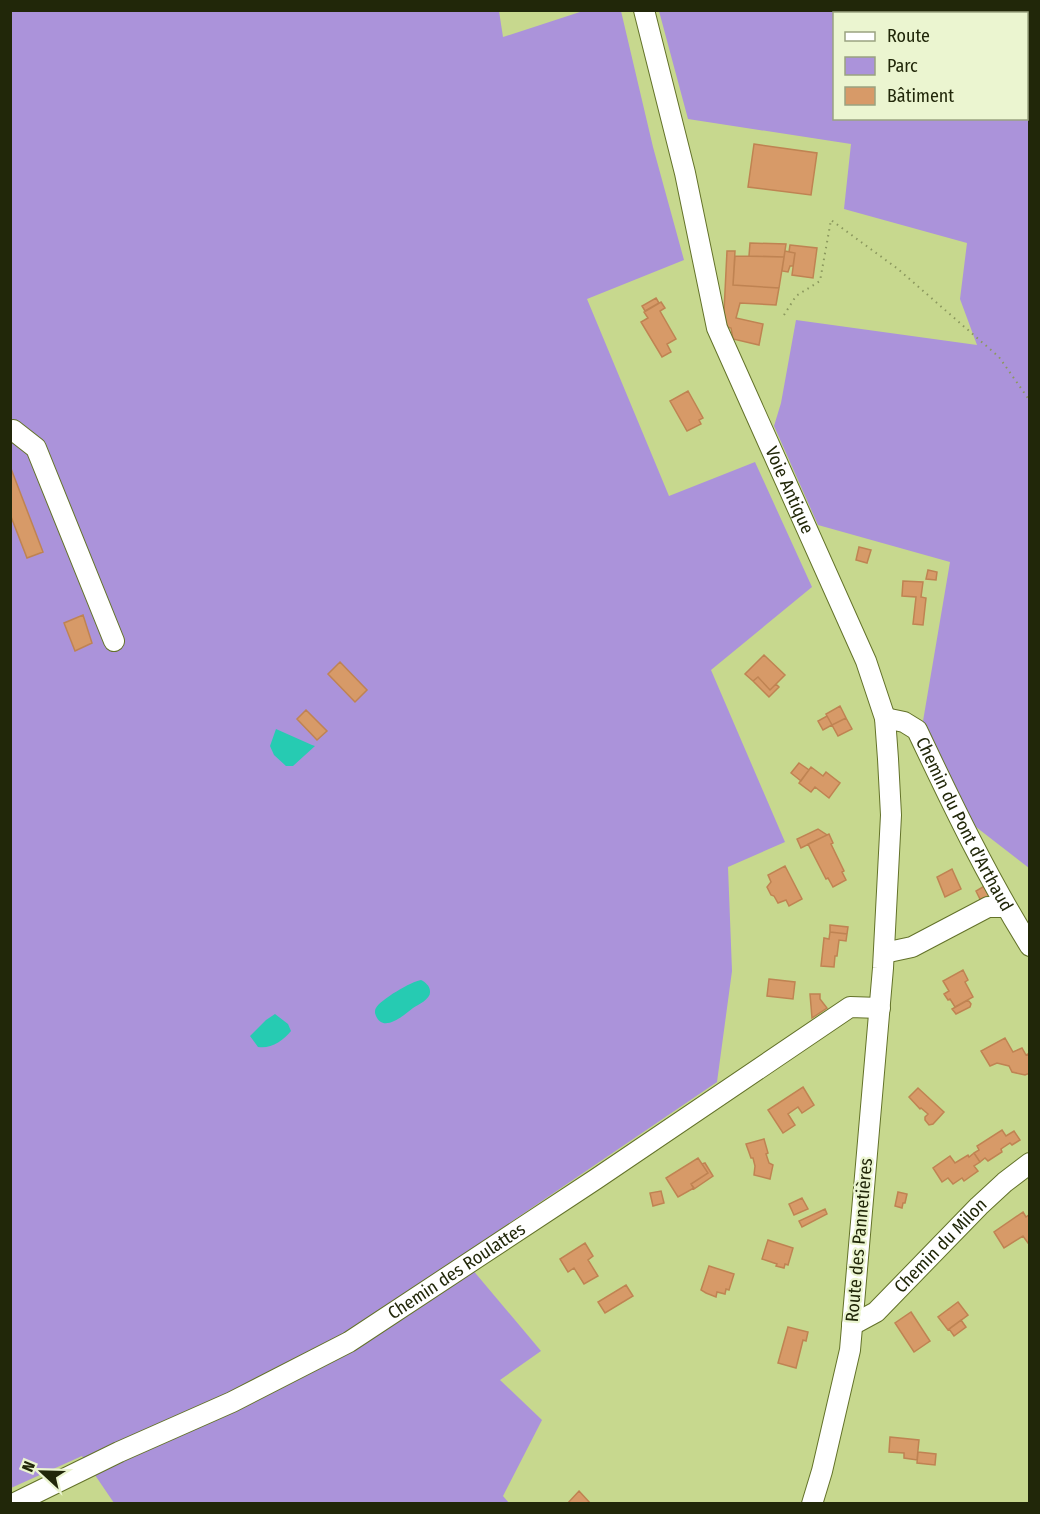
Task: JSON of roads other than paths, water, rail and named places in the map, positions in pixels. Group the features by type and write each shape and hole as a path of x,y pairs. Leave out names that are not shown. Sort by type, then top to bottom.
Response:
{"street":[{"name":"Voie Antique","path":"644,10 685,173 717,328 866,662 885,718 891,815 883,973"},
{"path":"10,431 14,430 36,448 114,641"},
{"name":"Chemin du Pont d'Arthaud","path":"885,718 904,722 917,730 971,843 1029,946"},
{"path":"884,953 912,947 988,907 1005,907"},
{"name":"Route des Pannetières","path":"812,1503 822,1471 850,1350 883,973"},
{"name":"Chemin des Roulattes","path":"13,1503 119,1452 232,1402 348,1342 596,1179 850,1007 880,1008"},
{"name":"Chemin du Milon","path":"852,1326 876,1312 979,1206 1029,1163"}],"water":[{"path":"276,729 315,746 293,766 286,766 274,755 270,746"},
{"path":"421,980 430,989 427,999 392,1022 382,1023 378,1019 375,1013 376,1008 383,1000"},
{"path":"275,1014 288,1024 291,1031 276,1044 258,1047 250,1036"}]}
